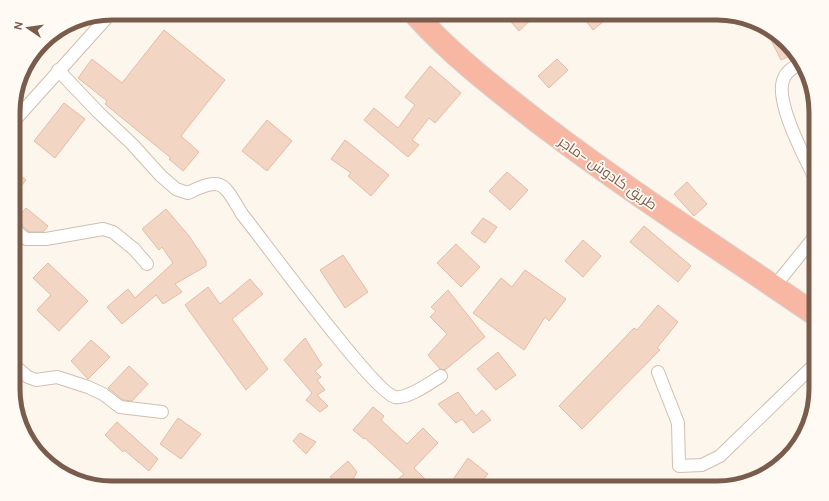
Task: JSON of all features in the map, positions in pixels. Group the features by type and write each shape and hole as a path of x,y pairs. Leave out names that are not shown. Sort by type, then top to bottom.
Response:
{"highway":[{"name":"طريق كادوش -ماجر","path":"420,20 430,32 489,84 543,126 628,187 809,310"}],"street":[{"path":"20,114 104,20"},
{"path":"796,65 784,77 781,92 784,107 809,166"},
{"path":"58,70 98,112 132,144 161,176 176,189 188,193 211,182 220,184 228,190 242,214 353,357 384,392 395,397 408,394 441,376"},
{"path":"20,234 26,239 46,239 103,229 113,232 134,249 147,264"},
{"path":"774,286 809,244"},
{"path":"20,370 36,380 57,377 88,387 104,394 120,407 162,412"},
{"path":"658,372 678,423 679,466 702,465 720,456 809,370"}],"building":[{"path":"509,20 531,20 519,31"},
{"path":"585,20 605,20 593,30"},
{"path":"164,30 225,80 181,136 199,152 183,171 169,159 171,158 105,104 107,101 78,78 92,59 122,83"},
{"path":"769,36 790,56 781,60"},
{"path":"557,59 568,70 549,88 538,76"},
{"path":"430,66 461,93 435,123 429,118 412,140 419,145 408,157 364,120 374,108 398,128 415,105 405,97"},
{"path":"64,103 85,119 55,158 34,141"},
{"path":"267,120 292,141 267,171 242,151"},
{"path":"345,140 389,175 371,196 348,176 351,173 331,159"},
{"path":"507,172 528,190 510,210 489,191"},
{"path":"20,175 26,180 20,188"},
{"path":"687,182 707,204 694,216 674,194"},
{"path":"26,208 48,226 43,232 29,232 20,224 20,215"},
{"path":"166,209 189,236 206,261 206,266 175,284 182,292 163,304 156,295 122,324 107,307 128,289 135,298 173,263 162,247 159,250 142,229"},
{"path":"483,218 497,227 485,243 471,233"},
{"path":"644,226 691,266 678,282 630,242"},
{"path":"583,240 601,256 583,277 565,261"},
{"path":"456,244 480,267 461,287 437,263"},
{"path":"343,255 368,292 345,308 320,270"},
{"path":"48,263 88,301 59,331 37,310 51,295 33,278"},
{"path":"525,270 566,299 549,321 545,317 524,350 473,313 501,278 512,287"},
{"path":"250,279 263,294 232,319 268,369 246,390 185,305 208,287 220,304"},
{"path":"448,290 485,337 445,370 440,369 428,355 447,334 430,317 436,311 431,307"},
{"path":"658,305 678,322 657,348 660,350 582,429 559,406 634,328 637,330"},
{"path":"305,338 322,365 315,371 321,377 317,380 325,390 317,395 328,406 320,412 306,400 312,393 284,360"},
{"path":"91,340 110,357 88,379 71,361"},
{"path":"498,352 516,375 496,390 477,369"},
{"path":"129,366 148,384 132,401 123,400 108,388"},
{"path":"458,392 476,416 482,410 491,420 473,433 462,419 456,423 438,404"},
{"path":"373,407 384,416 381,420 407,444 423,428 438,443 414,468 427,481 396,481 404,474 365,438 364,439 353,430"},
{"path":"178,418 201,434 181,459 160,444"},
{"path":"117,422 158,459 149,471 124,450 123,452 105,435"},
{"path":"300,433 316,442 306,454 293,441"},
{"path":"468,458 488,474 482,481 452,481"},
{"path":"348,461 357,472 352,481 335,481 330,477"}]}
